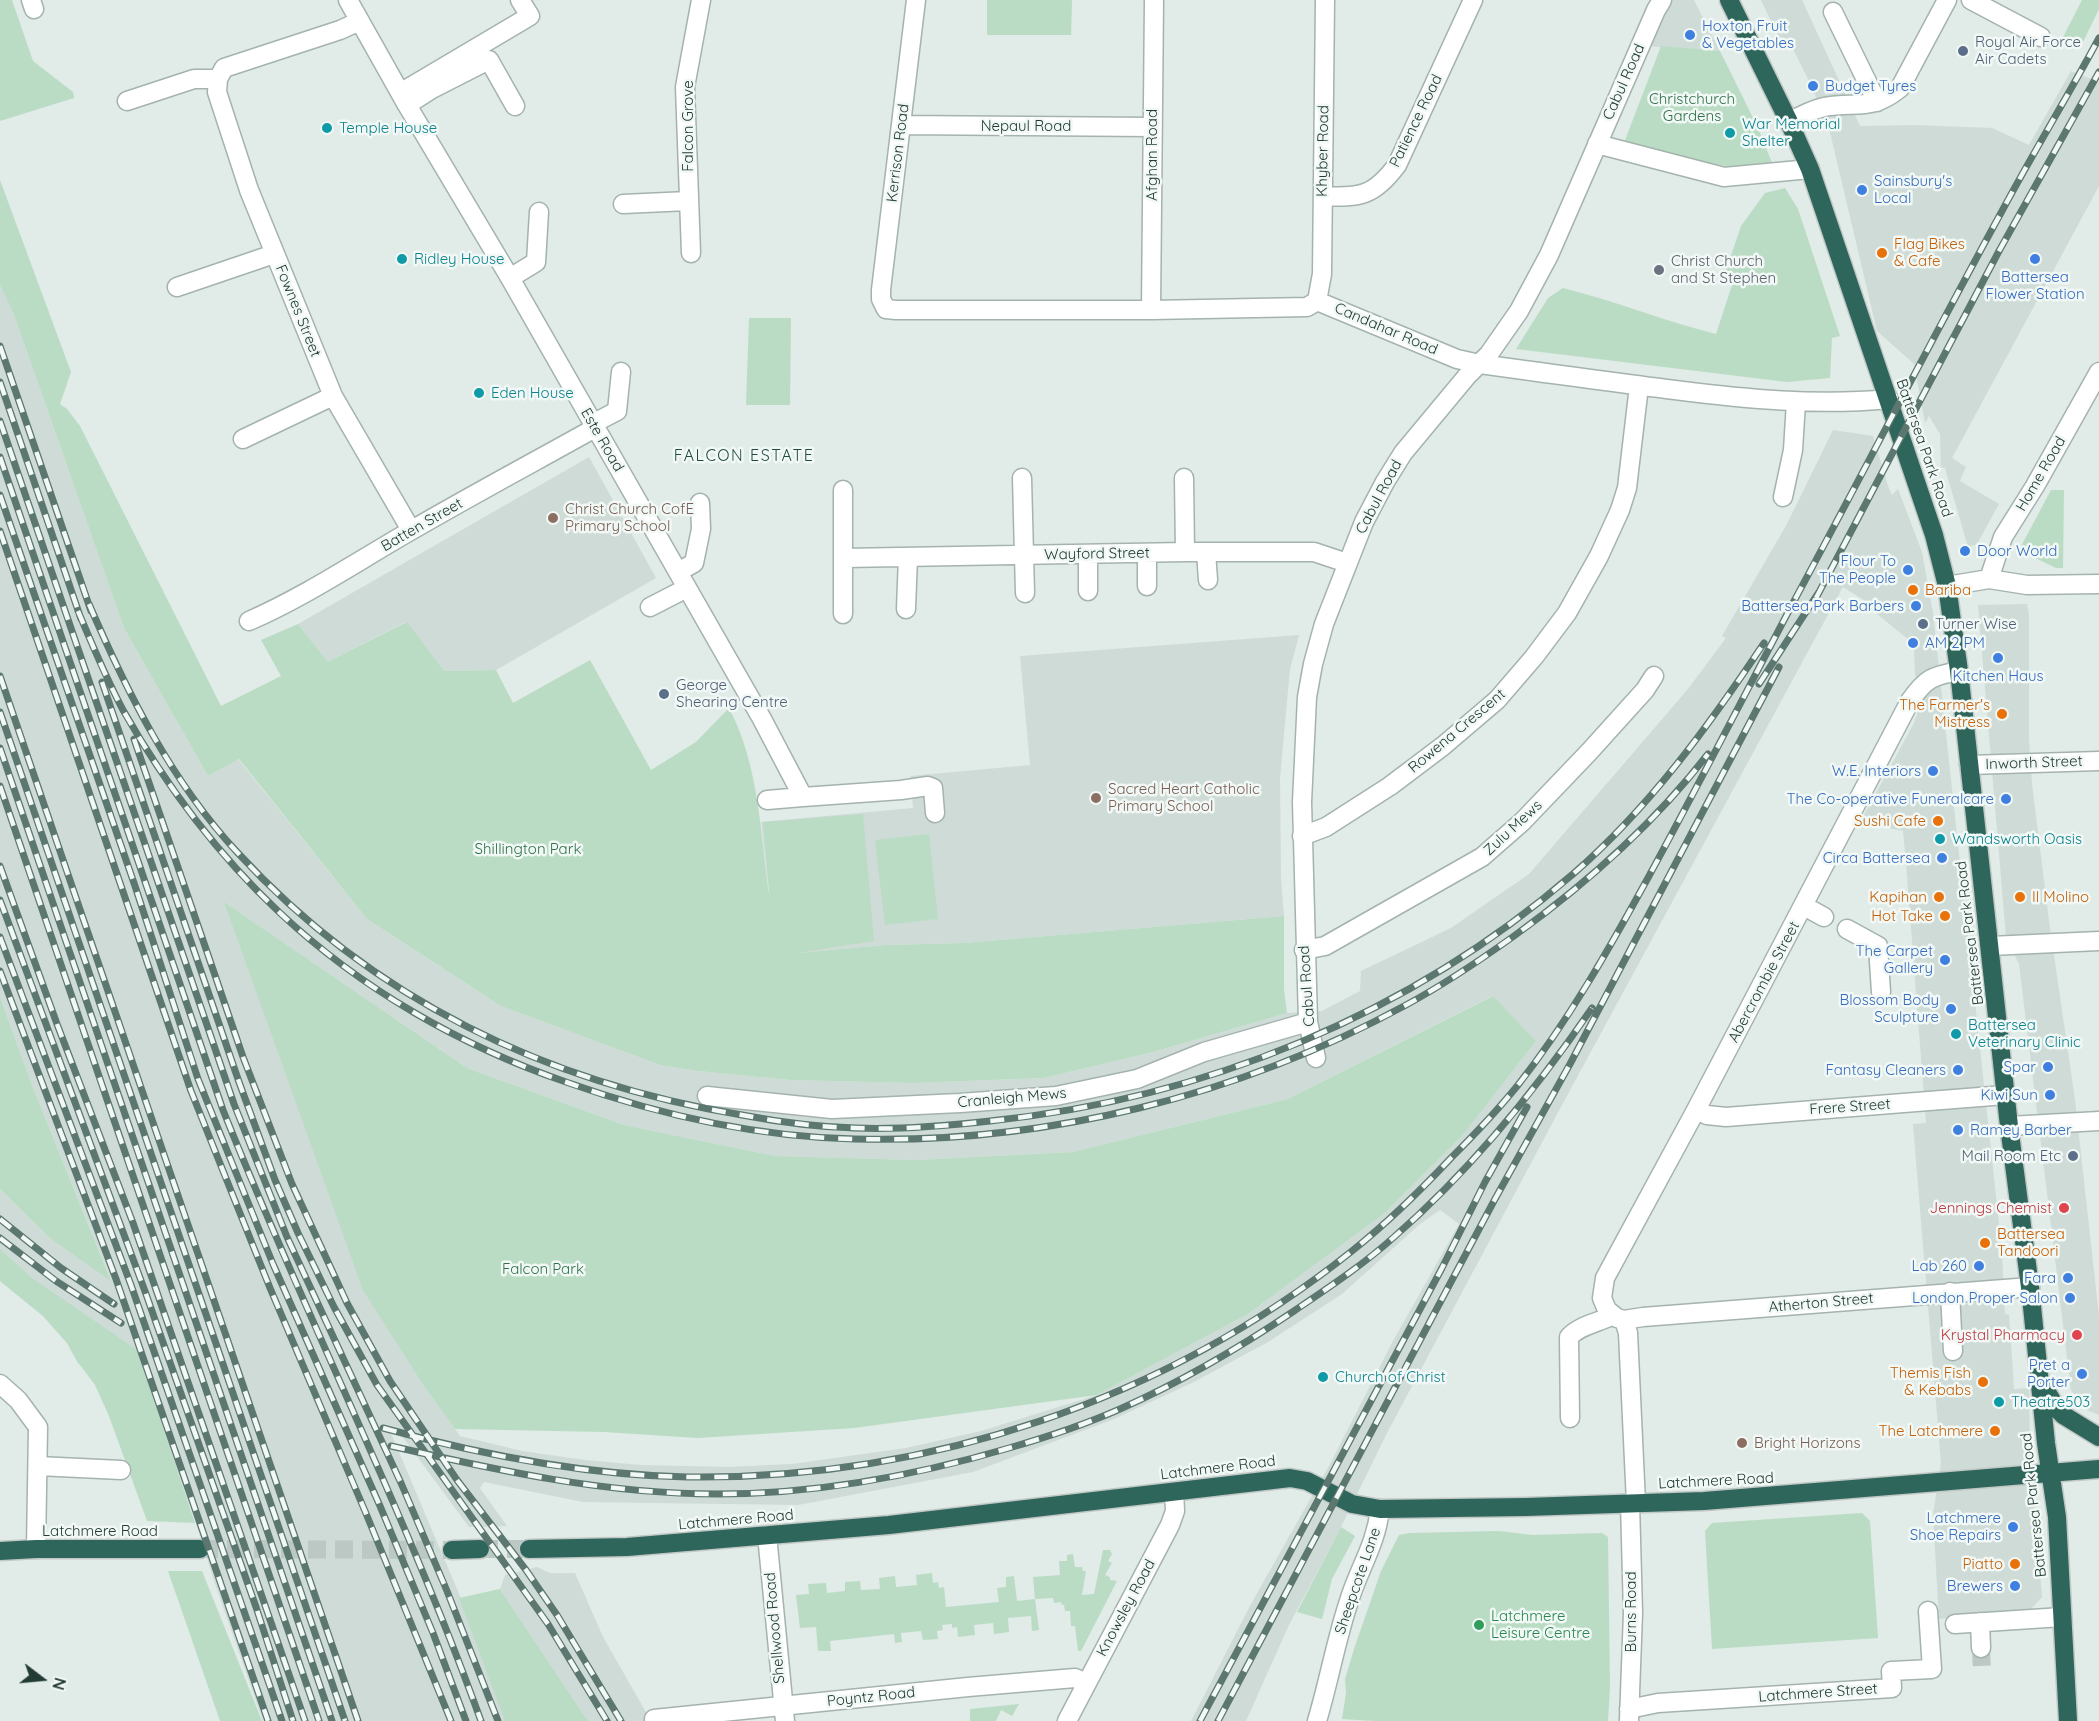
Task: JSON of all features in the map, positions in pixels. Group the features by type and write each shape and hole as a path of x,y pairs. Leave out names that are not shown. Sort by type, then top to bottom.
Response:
{"highway":[{"name":"Battersea Park Road","path":"1729,0 1810,169 1934,535 1947,586 1970,765 2009,1126 2058,1535 2068,1721"},
{"path":"2039,1380 2057,1409 2099,1437"},
{"name":"Latchmere Road","path":"529,1549 627,1547 912,1522 1290,1478 1307,1481 1352,1504 1380,1509 1535,1507 1704,1501 2099,1469"},
{"name":"Latchmere Road","path":"0,1551 200,1549"},
{"path":"452,1550 480,1549"}],"street":[{"name":"Este Road","path":"348,0 762,719 803,797"},
{"path":"404,99 530,16 520,0"},
{"name":"Falcon Grove","path":"691,252 685,87 701,0"},
{"name":"Kerrison Road","path":"883,305 881,290 916,0"},
{"name":"Afghan Road","path":"1151,310 1154,0"},
{"name":"Khyber Road","path":"1317,301 1322,274 1325,0"},
{"name":"Patience Road","path":"1323,196 1362,195 1385,182 1397,165 1473,0"},
{"name":"Cabul Road","path":"1316,1058 1308,1022 1302,836 1307,697 1324,624 1364,522 1402,453 1467,376 1489,354 1519,311 1549,255 1662,0"},
{"path":"1789,122 1825,107 1869,105 1887,99 1900,88 1947,0"},
{"path":"1971,0 2041,37"},
{"path":"1833,12 1877,102"},
{"path":"127,101 194,80 218,79 224,68 340,30 360,21"},
{"path":"404,99 432,90 489,60 515,106"},
{"name":"Fownes Street","path":"218,79 216,92 249,190 333,396 411,530"},
{"name":"Nepaul Road","path":"902,125 1152,127"},
{"path":"1597,144 1724,177 1810,169"},
{"path":"623,204 688,201"},
{"path":"510,278 536,262 539,212"},
{"path":"177,287 274,254"},
{"name":"Candahar Road","path":"883,305 886,309 896,310 1151,310 1307,307 1317,301 1457,359 1480,364 1639,386 1796,402 1863,402 1889,399"},
{"name":"Batten Street","path":"249,621 277,609 617,411 621,372"},
{"name":"Home Road","path":"1989,579 2003,537 2035,486 2099,372"},
{"name":"Rowena Crescent","path":"1302,836 1326,827 1390,786 1443,746 1497,700 1534,657 1567,613 1599,556 1620,510 1627,488 1639,386"},
{"path":"243,439 333,396"},
{"path":"1783,497 1793,450 1796,402"},
{"path":"1022,478 1024,593"},
{"path":"1184,478 1185,552"},
{"path":"843,490 843,614"},
{"path":"650,607 682,580 694,563 701,530 700,503"},
{"path":"1206,552 1208,580"},
{"name":"Wayford Street","path":"844,558 1314,552 1347,563"},
{"path":"1147,553 1147,585"},
{"path":"1088,555 1088,591"},
{"path":"906,609 908,557"},
{"path":"1947,586 1989,579 2027,585 2099,584"},
{"name":"Abercrombie Street","path":"1634,1470 1628,1333 1618,1318 1607,1310 1602,1298 1605,1278 1804,906 1910,701 1921,685 1936,676 1959,672"},
{"name":"Zulu Mews","path":"1304,950 1325,946 1482,857 1522,822 1589,752 1645,690 1654,676"},
{"name":"Inworth Street","path":"1970,765 2099,760"},
{"path":"767,800 928,786 933,788 935,813"},
{"path":"1804,906 1824,917"},
{"path":"1847,929 1878,946 1881,992"},
{"path":"1990,946 2099,941"},
{"name":"Cranleigh Mews","path":"707,1096 832,1109 1056,1096 1137,1078 1204,1052 1308,1022"},
{"name":"Frere Street","path":"1696,1110 1707,1115 1726,1117 2006,1095"},
{"path":"2009,1126 2099,1121"},
{"name":"Atherton Street","path":"1570,1418 1569,1337 1577,1328 1618,1318 2030,1287"},
{"path":"1950,1292 1953,1351"},
{"path":"0,1384 18,1400 38,1426 36,1549"},
{"path":"38,1466 121,1470"},
{"name":"Burns Road","path":"1629,1715 1633,1613 1634,1470"},
{"name":"Knowsley Road","path":"1067,1721 1170,1525 1175,1511 1174,1491"},
{"name":"Sheepcote Lane","path":"1317,1721 1348,1601 1377,1533 1380,1509"},
{"name":"Shellwood Road","path":"767,1535 784,1714"},
{"name":"Latchmere Street","path":"1629,1715 1658,1703 1892,1688 1891,1671 1932,1669 1928,1611"},
{"path":"1955,1624 2062,1617"},
{"path":"1980,1622 1981,1648"},
{"name":"Poyntz Road","path":"654,1719 784,1714 968,1687 1075,1678 1086,1683"}],"shaded area":[{"path":"1652,0 1694,0 1720,51 1646,46"},
{"path":"1761,0 1802,0 1860,126 1916,125 1992,128 2029,145 2071,71 2099,82 2099,186 1952,458 1966,467 1960,481 1999,504 1977,544 1968,547 1945,468 1941,467 1940,434 1929,416 1925,423 1914,364 1877,331 1829,128 1791,45 1784,48"},
{"path":"0,285 14,315 124,628 208,776 238,759 367,919 501,1006 660,1065 790,1080 913,1083 1044,1078 1153,1052 1287,1013 1322,1011 1360,991 1361,971 1451,928 1529,874 1688,689 1726,638 1722,636 1787,524 1833,430 1873,436 1888,486 1892,495 1898,489 1922,552 1933,613 2002,1252 2005,1314 2009,1315 2014,1389 2029,1388 2030,1453 2042,1597 2031,1609 1939,1619 1933,1514 1941,1463 1913,1124 1926,1123 1906,862 1903,831 1879,826 1863,817 1914,723 1924,693 1915,675 1914,644 1872,610 1870,604 1843,587 1387,1433 1289,1625 1246,1721 1191,1721 1251,1604 1330,1464 1393,1341 1459,1224 1440,1210 1420,1224 1342,1294 1268,1342 1194,1382 1114,1419 973,1472 798,1505 583,1502 484,1482 480,1488 507,1526 469,1527 396,1428 390,1431 513,1721 263,1721 167,1441 78,1363 67,1343 43,1316 0,1281 0,1189 51,1239 111,1280 32,1085 0,997","holes":["225,903 467,1068 624,1125 775,1156 917,1160 1073,1152 1288,1099 1492,996 1536,1041 1463,1135 1385,1213 1248,1314 1097,1395 981,1431 906,1448 792,1464 728,1467 641,1465 585,1460 522,1451 460,1436 424,1386"]},
{"name":"Christ Church CofE Primary School","path":"589,457 656,578 496,670 444,671 406,622 328,662 298,624"},
{"path":"2027,604 2029,616 2029,741 2032,784 2075,1100 2099,1316 2099,1415 2087,1410 2071,1390 2019,964 2006,937 1978,605"},
{"name":"Sacred Heart Catholic Primary School","path":"1299,635 1290,669 1280,778 1281,878 1284,916 964,943 885,945 776,955 761,822 913,808 910,776 1030,765 1020,656"},
{"path":"537,1567 550,1573 575,1573 603,1637 651,1721 588,1721 500,1589 505,1575"}],"green space":[{"path":"0,0 12,0 33,61 73,92 74,98 0,121"},
{"path":"987,0 1072,0 1071,35 987,35"},
{"path":"2082,0 2099,0 2099,9 2082,44 2062,39"},
{"name":"Christchurch Gardens","path":"1661,46 1720,51 1757,126 1773,165 1742,169 1678,157 1624,143"},
{"name":"Shillington Park","path":"0,180 71,372 60,404 67,409 80,426 221,706 281,676 261,640 298,624 328,662 407,622 444,671 496,670 513,703 590,660 651,770 696,742 729,708 747,754 753,778 770,900 763,822 863,814 874,941 797,953 885,945 964,943 1284,916 1284,990 1287,1013 1153,1052 1044,1078 913,1083 790,1080 660,1065 501,1006 367,919 239,759 208,776 124,628 14,315 0,285"},
{"path":"1785,188 1798,209 1840,336 1832,338 1830,378 1787,382 1516,349 1548,298 1563,288 1716,334 1733,282 1723,279 1741,226 1765,193"},
{"path":"749,318 791,318 790,405 746,405"},
{"path":"2051,490 2064,490 2063,568 2056,568 2019,550"},
{"path":"929,834 938,919 885,925 875,840"},
{"name":"Falcon Park","path":"224,902 467,1068 624,1125 775,1156 917,1160 1073,1152 1288,1099 1493,996 1536,1041 1463,1135 1385,1213 1248,1314 1097,1395 854,1428 698,1438 604,1432 455,1429 424,1386 363,1290"},
{"path":"0,997 32,1085 111,1281 51,1239 0,1189"},
{"path":"0,1249 32,1278 137,1350 195,1523 147,1521 109,1416 95,1385 67,1343 43,1316 0,1281"},
{"path":"1862,1513 1870,1521 1878,1638 1712,1649 1705,1531 1712,1523"},
{"path":"1341,1527 1355,1536 1332,1579 1322,1619 1297,1612"},
{"name":"Latchmere Leisure Centre","path":"1499,1531 1532,1535 1602,1533 1608,1537 1610,1688 1608,1721 1342,1719 1346,1693 1345,1679 1354,1649 1381,1571 1399,1535"},
{"path":"1103,1550 1110,1550 1112,1554 1108,1561 1112,1563 1105,1575 1110,1577 1110,1580 1117,1581 1081,1651 1078,1651 1075,1626 1071,1626 1070,1611 1065,1611 1061,1602 1054,1603 1053,1598 1035,1599 1033,1577 1060,1575 1059,1561 1067,1561 1067,1555 1073,1554 1075,1567 1082,1567 1083,1571 1086,1571 1082,1595 1094,1594"},
{"path":"168,1571 202,1571 262,1721 220,1721"},
{"path":"932,1573 933,1583 938,1582 939,1588 944,1587 946,1607 999,1602 997,1588 1006,1587 1006,1577 1014,1576 1017,1601 1035,1599 1039,1630 1032,1631 1031,1616 1008,1618 1009,1632 994,1634 993,1623 974,1625 975,1635 958,1637 957,1627 952,1628 952,1624 942,1625 943,1630 937,1631 938,1639 923,1640 921,1631 901,1633 902,1642 895,1643 894,1634 830,1641 831,1651 818,1651 816,1627 800,1628 796,1595 809,1594 808,1584 826,1583 827,1593 845,1591 845,1582 860,1581 861,1590 880,1589 879,1578 895,1576 896,1587 917,1585 916,1575"},
{"path":"500,1589 588,1721 505,1721 459,1598"},
{"path":"1019,1704 1012,1716 1001,1710 996,1721 970,1721 970,1709"}],"tunnel":[{"path":"200,1549 452,1550"},
{"path":"480,1549 529,1549"},
{"path":"1981,1648 1982,1672"}],"railway":[{"path":"383,1428 458,1447 533,1462 648,1475 687,1477 777,1474 866,1464 953,1446 1039,1421 1122,1389 1203,1350 1279,1304 1352,1251 1415,1195 1502,1104 1537,1060 1588,984 1667,842 2014,189 2099,38"},
{"path":"1816,598 1999,251 2099,72"},
{"path":"0,346 91,611"},
{"path":"0,382 81,619"},
{"path":"0,421 234,1104 287,1237 401,1483 447,1591 498,1721"},
{"path":"0,457 223,1110 287,1263 421,1567 481,1721"},
{"path":"0,495 135,886 198,1079 273,1264 380,1506 433,1633 466,1721"},
{"path":"0,531 191,1091 270,1288 451,1721"},
{"path":"1759,684 1819,592"},
{"path":"89,604 135,702 171,766 191,796 237,852 289,904 345,951 405,991 467,1027 532,1056 600,1081 670,1101 756,1118 812,1125 872,1128 922,1127 990,1121 1070,1110 1148,1093 1225,1070 1300,1042 1373,1008 1443,969 1510,924 1601,849 1652,794 1699,736 1764,643"},
{"path":"78,611 123,710 174,791 213,842 256,890 311,940 344,966 378,990 451,1033 527,1068 636,1105 708,1122 781,1134 855,1139 926,1138 998,1133 1069,1123 1139,1108 1208,1089 1276,1065 1342,1037 1406,1005 1488,955 1593,874 1665,805 1708,754"},
{"path":"1218,1721 1495,1199 1570,1064 1779,667"},
{"path":"0,676 358,1721"},
{"path":"102,682 239,1082 275,1180 298,1233 334,1307 377,1385 548,1624 607,1721"},
{"path":"0,712 345,1721"},
{"path":"134,739 243,1057 292,1184 347,1303 390,1381 457,1480 526,1570 557,1615 621,1721"},
{"path":"0,748 332,1721"},
{"path":"0,786 319,1721"},
{"path":"0,866 133,1223 305,1721"},
{"path":"0,900 146,1294 256,1607 293,1721"},
{"path":"0,937 131,1285 282,1721"},
{"path":"0,971 116,1279 268,1721"},
{"path":"391,1446 513,1472 594,1485 676,1493 755,1493 829,1487 901,1475 973,1458 1037,1440 1079,1425 1143,1399 1209,1364 1294,1311 1370,1257 1422,1212 1500,1129 1548,1070 1592,1008"},
{"path":"1200,1721 1442,1268 1485,1182 1527,1107"},
{"path":"0,1219 61,1268 114,1304"},
{"path":"0,1238 56,1281 121,1323"}],"place":[{"name":"Hoxton Fruit & Vegetables","path":"1690,35"},
{"name":"Royal Air Force Air Cadets","path":"1963,51"},
{"name":"Budget Tyres","path":"1813,86"},
{"name":"Temple House","path":"327,128"},
{"name":"War Memorial Shelter","path":"1730,133"},
{"name":"Sainsbury's Local","path":"1862,190"},
{"name":"Flag Bikes & Cafe","path":"1882,253"},
{"name":"Ridley House","path":"402,259"},
{"name":"Battersea Flower Station","path":"2035,259"},
{"name":"Christ Church and St Stephen","path":"1659,270"},
{"name":"Eden House","path":"479,393"},
{"name":"Christ Church CofE Primary School","path":"553,518"},
{"name":"Door World","path":"1965,551"},
{"name":"Flour To The People","path":"1908,570"},
{"name":"Bariba","path":"1913,590"},
{"name":"Battersea Park Barbers","path":"1916,606"},
{"name":"Turner Wise","path":"1923,624"},
{"name":"AM 2 PM","path":"1913,643"},
{"name":"Kitchen Haus","path":"1998,658"},
{"name":"George Shearing Centre","path":"664,694"},
{"name":"The Farmer's Mistress","path":"2002,714"},
{"name":"W.E. Interiors","path":"1933,771"},
{"name":"Sacred Heart Catholic Primary School","path":"1096,798"},
{"name":"The Co-operative Funeralcare","path":"2006,799"},
{"name":"Sushi Cafe","path":"1938,821"},
{"name":"Wandsworth Oasis","path":"1940,839"},
{"name":"Circa Battersea","path":"1942,858"},
{"name":"Kapihan","path":"1939,897"},
{"name":"Il Molino","path":"2020,897"},
{"name":"Hot Take","path":"1945,916"},
{"name":"The Carpet Gallery","path":"1945,960"},
{"name":"Blossom Body Sculpture","path":"1951,1009"},
{"name":"Battersea Veterinary Clinic","path":"1956,1034"},
{"name":"Spar","path":"2048,1067"},
{"name":"Fantasy Cleaners","path":"1958,1070"},
{"name":"Kiwi Sun","path":"2050,1095"},
{"name":"Ramey Barber","path":"1958,1130"},
{"name":"Mail Room Etc","path":"2073,1156"},
{"name":"Jennings Chemist","path":"2064,1208"},
{"name":"Battersea Tandoori","path":"1985,1243"},
{"name":"Lab 260","path":"1979,1266"},
{"name":"Fara","path":"2068,1278"},
{"name":"London Proper Salon","path":"2070,1298"},
{"name":"Krystal Pharmacy","path":"2077,1335"},
{"name":"Pret a Porter","path":"2082,1374"},
{"name":"Church of Christ","path":"1323,1377"},
{"name":"Themis Fish & Kebabs","path":"1983,1382"},
{"name":"Theatre503","path":"1999,1402"},
{"name":"The Latchmere","path":"1995,1431"},
{"name":"Bright Horizons","path":"1742,1443"},
{"name":"Latchmere Shoe Repairs","path":"2013,1527"},
{"name":"Piatto","path":"2015,1564"},
{"name":"Brewers","path":"2015,1586"},
{"name":"Latchmere Leisure Centre","path":"1479,1625"}],"district":[{"name":"FALCON ESTATE","path":"744,456"}]}
